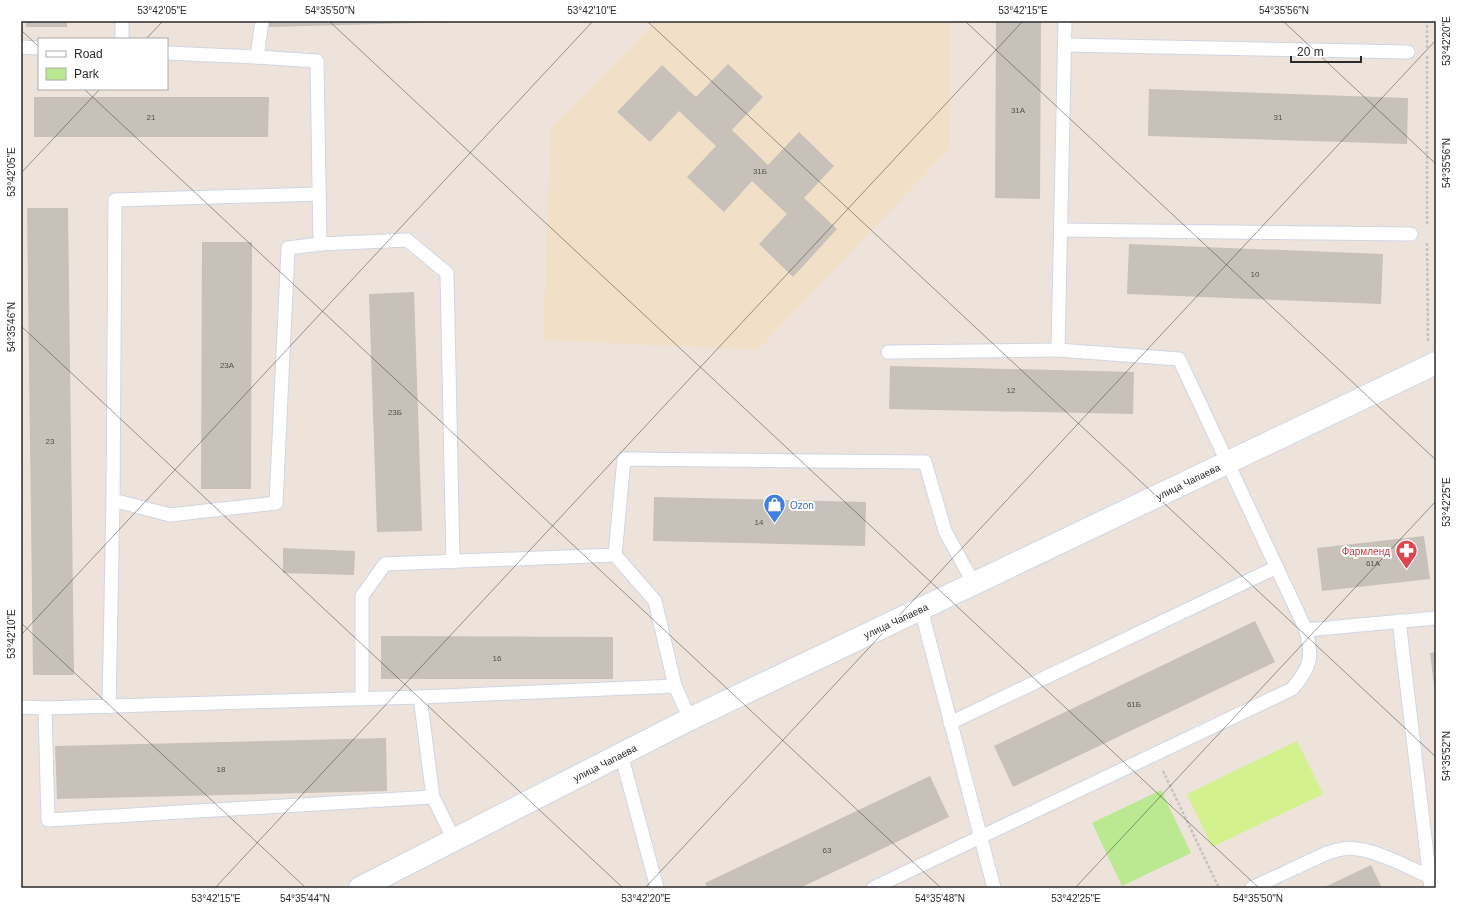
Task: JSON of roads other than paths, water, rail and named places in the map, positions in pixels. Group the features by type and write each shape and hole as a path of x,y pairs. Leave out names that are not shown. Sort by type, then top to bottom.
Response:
{"main road":[{"name":"улица Чапаева","path":"360,888 690,719 1436,363"}],"lane":[{"path":"122,21 122,38"},
{"path":"257,57 262,21"},
{"path":"1058,350 1065,21"},
{"path":"1065,45 1408,52"},
{"path":"21,47 38,48"},
{"path":"168,53 257,57 317,62 320,244"},
{"path":"108,707 113,500 115,200 319,194"},
{"path":"1061,230 1411,234"},
{"path":"113,500 170,515 276,504 288,248 320,244 407,240 448,273 454,562"},
{"path":"873,888 1292,689 1304,675 1309,663 1310,648 1306,630 1179,359 1058,350 888,352"},
{"path":"690,719 675,686 654,601 615,555 624,458 924,462 945,531 974,584"},
{"path":"362,699 362,596 385,564 615,555"},
{"path":"950,722 1277,567"},
{"path":"921,610 994,888"},
{"path":"1306,630 1436,618"},
{"path":"1399,622 1430,882"},
{"path":"21,707 108,707 420,698 675,686"},
{"path":"420,698 433,797 454,840"},
{"path":"45,708 48,820 433,797"},
{"path":"621,754 657,888"},
{"path":"1252,888 1327,853 1348,848 1373,853 1430,882"}],"place":[{"name":"Ozon","path":"774,524"},
{"name":"Фармленд","path":"1406,570"}]}
